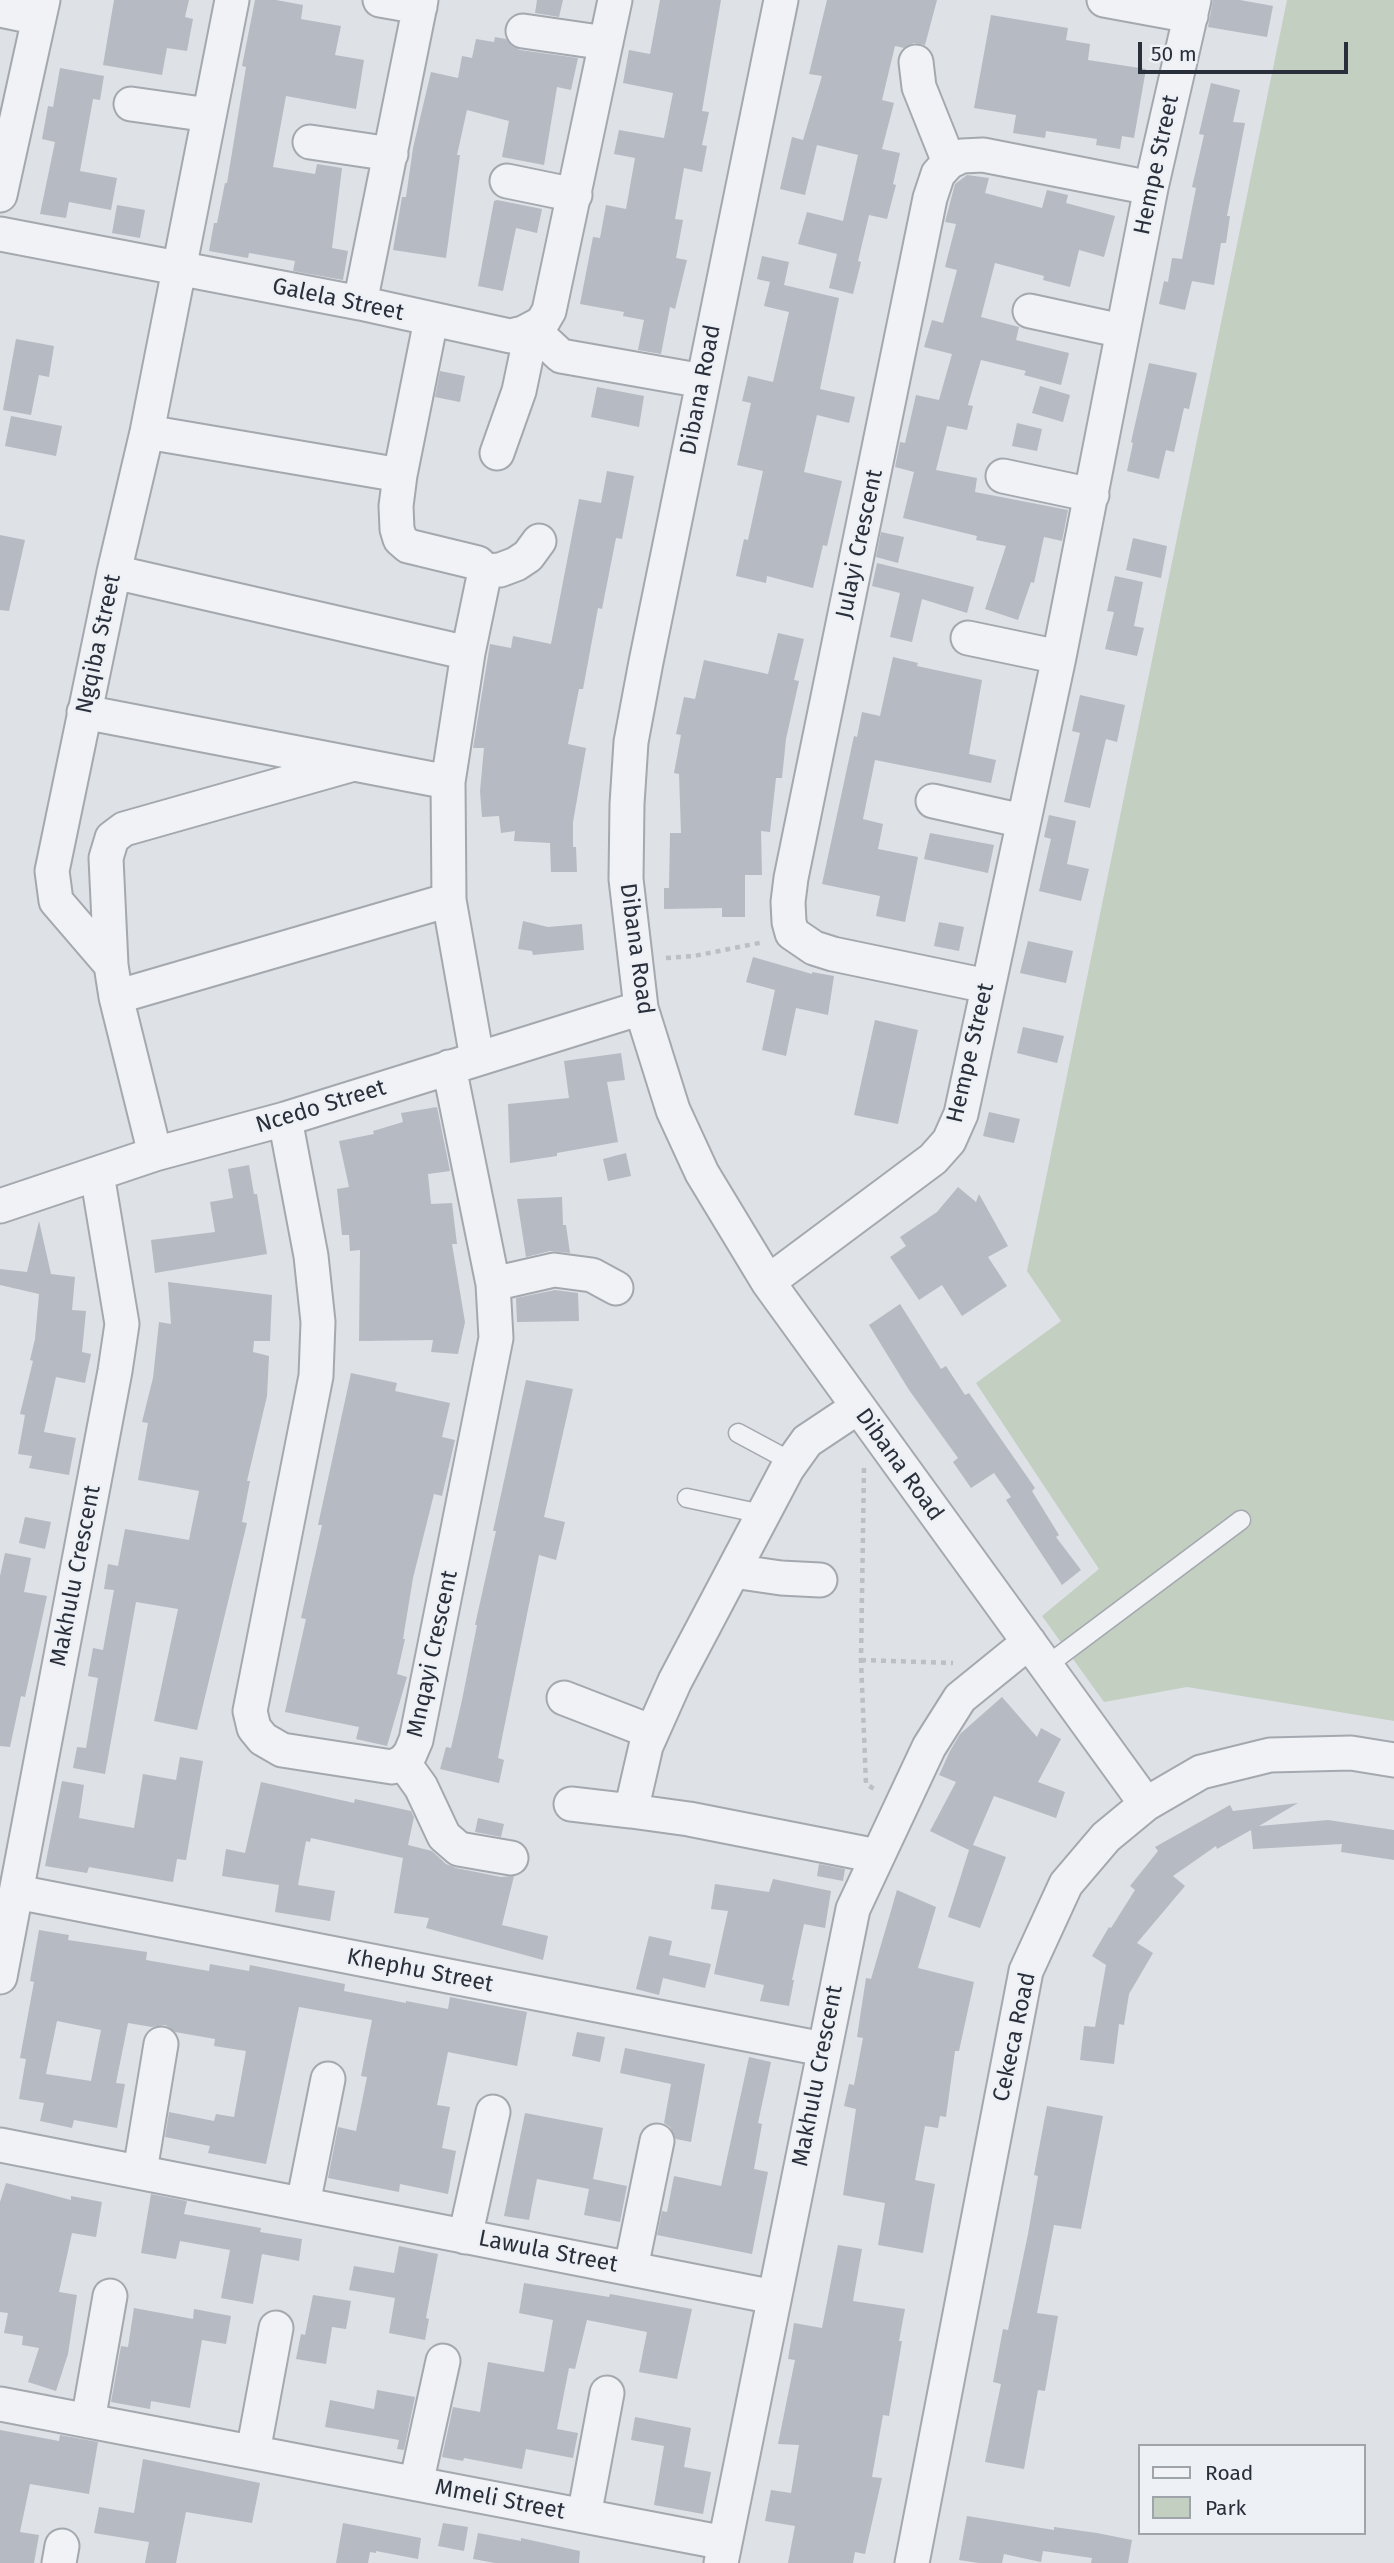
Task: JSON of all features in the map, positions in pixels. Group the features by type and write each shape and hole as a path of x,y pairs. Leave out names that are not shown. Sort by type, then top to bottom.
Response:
{"street":[{"name":"Ngqiba Street","path":"155,1154 113,981 56,901 52,871 114,572 147,432 232,0"},
{"path":"360,303 420,4 380,0"},
{"path":"497,453 519,391 532,329 542,323 549,311 615,0"},
{"name":"Dibana Road","path":"781,0 631,742 626,804 626,879 641,1008 678,1120 702,1173 768,1282 1146,1804"},
{"path":"1104,0 1192,8"},
{"name":"Hempe Street","path":"768,1282 942,1151 961,1114 1059,657 1151,188 1192,8"},
{"path":"0,10 41,9 0,195"},
{"path":"523,31 606,43"},
{"path":"916,62 919,87 949,162 962,156 984,155 1151,188"},
{"path":"131,104 209,116"},
{"path":"310,142 391,154"},
{"name":"Julayi Crescent","path":"792,933 788,902 796,851 930,198 939,174 949,162"},
{"path":"507,181 575,195"},
{"name":"Galela Street","path":"0,234 360,303 510,336 532,329"},
{"path":"1030,311 1122,331"},
{"path":"432,320 400,475 396,506 400,539 408,546 478,563 485,571 500,570 516,564 528,556 539,541"},
{"path":"532,329 561,356 703,381"},
{"path":"147,432 400,475"},
{"path":"1003,476 1092,495"},
{"name":"Mnqayi Crescent","path":"285,1119 310,1256 318,1322 316,1376 250,1711 254,1728 263,1739 282,1750 392,1767 403,1762 416,1740 493,1364 496,1316 463,1063 449,900 448,782 468,653 485,571"},
{"path":"114,572 468,653"},
{"path":"968,638 1059,657"},
{"path":"84,712 448,782"},
{"path":"350,765 124,829 112,838 106,859 113,981 449,900"},
{"path":"933,801 1023,821"},
{"path":"792,933 814,948 833,954 987,986"},
{"name":"Ncedo Street","path":"0,1206 155,1154 285,1119 641,1008"},
{"name":"Makhulu Crescent","path":"0,1977 122,1324 97,1174"},
{"path":"492,1284 554,1270 592,1275 616,1288"},
{"path":"631,1811 646,1745 762,1514 792,1462 807,1441 862,1412"},
{"path":"733,1571 780,1578 820,1580"},
{"name":"Makhulu Crescent","path":"723,2553 853,1909 929,1746 960,1698 1000,1665 1037,1654"},
{"path":"564,1698 652,1732"},
{"name":"Cekeca Road","path":"912,2563 1026,1971 1066,1884 1107,1837 1146,1804 1201,1772 1270,1755 1351,1754 1394,1760"},
{"path":"403,1762 421,1787 444,1836 459,1849 511,1858"},
{"path":"571,1804 689,1819 877,1856"},
{"name":"Khephu Street","path":"17,1892 823,2049"},
{"path":"140,2171 161,2044"},
{"path":"303,2204 328,2079"},
{"name":"Lawula Street","path":"465,2237 493,2112"},
{"name":"Lawula Street","path":"631,2268 657,2141"},
{"name":"Lawula Street","path":"0,2145 774,2297"},
{"path":"88,2421 110,2296"},
{"path":"253,2452 276,2328"},
{"name":"Mmeli Street","path":"416,2484 443,2361"},
{"name":"Mmeli Street","path":"584,2516 607,2393"},
{"name":"Mmeli Street","path":"0,2404 584,2516 723,2553"}],"lane":[{"path":"738,1433 792,1462"},
{"path":"687,1498 762,1514"},
{"path":"1037,1654 1241,1520"}],"path":[{"path":"635,963 754,945 792,933"},
{"path":"862,1412 862,1660 866,1784 901,1804"},
{"path":"862,1660 1000,1665"}],"green space":[{"path":"1287,0 1394,0 1394,1721 1187,1687 1104,1702 1042,1616 1099,1569 976,1383 1061,1321 1027,1271"}],"building":[{"path":"114,0 189,0 185,17 193,19 187,51 167,48 162,75 103,65"},
{"path":"255,0 276,0 303,5 301,19 341,26 335,55 364,60 356,109 286,96 273,167 315,174 317,164 342,168 332,248 348,251 343,280 293,271 295,261 249,253 248,258 209,251 214,223 217,223 227,183 246,67 242,66"},
{"path":"537,0 563,0 559,17 535,13"},
{"path":"660,0 721,0 702,111 709,112 702,145 707,146 702,172 684,168 675,219 683,220 676,258 687,260 675,309 670,307 661,354 638,350 644,320 623,316 624,312 580,304 593,237 600,238 606,205 626,209 635,158 614,154 619,130 664,138 673,93 623,83 629,50 650,54"},
{"path":"827,0 937,0 925,45 914,43 904,48 895,46 882,100 894,103 882,149 900,153 893,184 896,185 887,219 869,215 853,294 829,288 837,254 798,244 807,212 843,221 858,155 817,145 805,195 780,189 792,137 803,140 822,76 809,74"},
{"path":"1213,0 1240,0 1273,6 1267,37 1208,27"},
{"path":"991,15 1068,28 1066,40 1090,44 1088,60 1146,69 1134,138 1122,136 1120,149 1096,145 1097,139 1046,131 1045,138 1013,133 1016,115 974,108"},
{"path":"495,37 506,39 520,50 578,58 571,90 557,87 544,165 502,157 509,121 467,110 457,155 460,155 446,258 393,250 402,197 406,197 413,148 431,72 458,78 462,56 472,58 476,39 494,42"},
{"path":"60,68 104,76 100,100 93,99 80,171 117,178 111,210 69,202 66,218 40,214 55,142 42,139 48,106 53,107"},
{"path":"1211,83 1240,90 1233,122 1245,123 1227,216 1230,216 1226,243 1221,243 1214,285 1192,281 1185,310 1159,304 1164,281 1168,282 1172,258 1182,259 1196,188 1192,187 1204,135 1199,134"},
{"path":"967,175 989,178 985,193 1042,208 1047,190 1068,195 1066,203 1115,216 1104,257 1079,250 1070,287 1043,280 1044,276 995,263 981,317 1019,327 1016,340 1069,353 1061,385 1024,375 1026,371 981,360 968,405 973,406 967,430 947,426 936,470 977,478 975,492 1068,510 1062,541 1044,537 1034,583 1031,582 1018,620 985,609 1006,546 903,518 914,472 895,467 900,442 905,443 916,395 939,400 952,354 924,347 932,320 943,323 957,270 945,267 956,224 945,222 955,184"},
{"path":"494,201 542,209 537,233 516,228 503,291 478,286"},
{"path":"117,205 145,210 140,238 112,233"},
{"path":"762,256 789,262 784,285 839,298 820,389 855,397 849,423 817,415 804,472 842,481 827,546 823,545 813,588 767,576 766,583 736,576 744,539 748,540 763,471 737,465 751,403 742,401 748,376 773,382 789,312 764,306 770,282 757,279"},
{"path":"16,339 54,346 49,377 39,375 31,415 3,410"},
{"path":"1149,363 1197,373 1189,409 1184,408 1174,452 1166,450 1159,479 1127,471"},
{"path":"440,371 465,376 460,402 435,397"},
{"path":"1040,386 1070,395 1063,422 1032,413"},
{"path":"597,387 644,396 639,427 591,417"},
{"path":"11,416 62,426 56,456 5,446"},
{"path":"1017,423 1042,429 1037,451 1012,446"},
{"path":"607,471 634,476 622,539 616,538 602,609 598,608 583,689 579,689 568,744 586,748 573,822 577,872 551,872 550,843 514,841 515,831 501,833 499,816 482,817 480,791 484,748 473,748 490,644 511,648 513,636 551,644 579,499 601,503"},
{"path":"881,532 904,537 898,563 876,557"},
{"path":"0,535 25,540 9,611 0,610"},
{"path":"1133,538 1167,546 1161,578 1126,570"},
{"path":"877,563 974,587 967,613 922,599 912,642 890,637 900,593 872,586"},
{"path":"1115,576 1143,582 1134,626 1144,628 1137,656 1105,649 1114,612 1107,611"},
{"path":"778,633 804,639 794,680 799,681 786,739 782,778 776,778 770,832 761,831 762,875 745,875 745,917 722,917 722,908 664,909 664,888 669,888 670,833 681,833 679,774 674,773 681,735 676,734 684,697 695,699 704,660 768,674"},
{"path":"893,657 918,663 917,666 982,680 969,754 996,760 991,783 875,760 863,819 883,824 878,849 918,857 905,922 876,916 880,896 822,884 854,736 857,737 862,712 880,716"},
{"path":"1080,695 1125,705 1117,742 1106,739 1090,808 1064,802 1080,733 1072,731"},
{"path":"1049,815 1076,821 1067,864 1089,869 1081,901 1039,891 1051,839 1044,837"},
{"path":"930,833 994,845 988,873 924,859"},
{"path":"523,921 548,927 582,924 584,950 533,955 532,951 518,949"},
{"path":"939,922 964,927 959,951 934,946"},
{"path":"1028,941 1073,951 1066,983 1020,973"},
{"path":"753,957 812,974 834,976 828,1015 796,1008 786,1056 762,1050 775,990 746,982"},
{"path":"875,1020 918,1030 898,1124 854,1115"},
{"path":"1023,1027 1064,1036 1057,1063 1017,1053"},
{"path":"621,1053 625,1080 607,1082 618,1142 510,1163 508,1104 569,1098 564,1061"},
{"path":"437,1107 450,1171 428,1174 431,1204 452,1203 457,1244 452,1244 465,1322 458,1354 431,1352 433,1340 359,1341 360,1250 350,1251 349,1235 342,1235 337,1189 349,1187 339,1141 374,1134 373,1131 403,1122 401,1113"},
{"path":"989,1112 1020,1119 1014,1143 983,1136"},
{"path":"626,1153 631,1176 608,1181 603,1159"},
{"path":"249,1165 267,1254 155,1273 151,1240 215,1232 210,1202 233,1198 228,1169"},
{"path":"958,1187 976,1202 979,1194 1008,1246 988,1257 1007,1286 962,1316 942,1285 919,1300 890,1257 906,1246 900,1237 937,1212"},
{"path":"562,1197 563,1225 566,1225 570,1253 550,1251 526,1257 517,1199"},
{"path":"39,1221 51,1274 75,1277 72,1310 86,1311 82,1352 91,1354 85,1383 56,1377 44,1432 76,1438 69,1475 29,1468 32,1456 18,1454 25,1415 20,1414 33,1361 30,1360 35,1339 39,1294 0,1285 0,1269 27,1272"},
{"path":"168,1282 272,1295 270,1341 254,1341 253,1352 269,1356 267,1396 247,1481 250,1481 242,1522 247,1523 197,1730 154,1721 178,1609 136,1602 105,1774 73,1768 77,1747 86,1748 98,1678 88,1676 93,1648 103,1650 114,1590 104,1589 108,1564 118,1566 125,1529 189,1540 199,1491 138,1480 148,1423 142,1422 153,1378 159,1322 171,1324"},
{"path":"555,1290 578,1293 579,1321 517,1322 516,1298"},
{"path":"900,1304 941,1369 946,1366 965,1395 969,1393 1035,1488 1032,1491 1059,1535 1056,1537 1081,1570 1062,1585 1006,1500 1011,1497 994,1473 971,1488 953,1462 958,1458 909,1390 869,1325"},
{"path":"351,1373 397,1383 395,1391 450,1403 442,1437 455,1440 442,1496 434,1494 413,1578 405,1639 397,1674 407,1677 387,1746 356,1739 359,1727 285,1712 306,1619 301,1618 322,1525 318,1525"},
{"path":"526,1380 573,1389 544,1517 565,1522 556,1560 539,1555 498,1758 504,1760 499,1783 440,1769 446,1747 451,1748 462,1700 496,1531 493,1531"},
{"path":"25,1517 51,1522 45,1549 19,1543"},
{"path":"5,1553 31,1558 24,1592 47,1596 25,1697 21,1696 10,1747 0,1746 0,1576"},
{"path":"1002,1697 1037,1737 1041,1728 1061,1739 1038,1782 1065,1792 1056,1818 994,1796 973,1845 1006,1857 980,1928 948,1917 969,1850 930,1831 956,1782 939,1775 950,1751 960,1734"},
{"path":"180,1757 203,1761 186,1860 177,1859 173,1882 89,1867 87,1873 45,1866 62,1781 84,1785 79,1818 134,1828 143,1774 176,1780"},
{"path":"261,1782 354,1803 355,1799 411,1811 414,1817 408,1845 432,1851 446,1864 456,1868 501,1877 514,1876 502,1925 548,1936 543,1960 426,1928 429,1918 394,1913 403,1858 311,1838 310,1842 306,1841 298,1885 335,1891 330,1921 275,1912 279,1885 222,1876 226,1849 245,1853"},
{"path":"1298,1803 1259,1826 1328,1820 1394,1830 1394,1860 1341,1852 1342,1844 1253,1849 1251,1830 1217,1849 1216,1846 1173,1876 1185,1886 1137,1943 1153,1953 1129,1994 1124,2025 1119,2024 1114,2064 1080,2060 1084,2026 1095,2027 1106,1965 1092,1956 1135,1890 1130,1886 1158,1851 1155,1847 1230,1805 1233,1811"},
{"path":"478,1818 504,1824 501,1837 475,1832"},
{"path":"819,1864 845,1869 843,1881 817,1876"},
{"path":"773,1879 831,1891 825,1928 804,1924 789,2006 760,2001 764,1985 714,1974 728,1911 711,1909 715,1884 769,1892"},
{"path":"897,1890 936,1907 918,1968 974,1982 959,2051 955,2051 946,2117 940,2116 938,2128 925,2126 915,2180 935,2184 923,2253 878,2245 885,2203 843,2195 856,2109 844,2106 849,2084 854,2085 863,2038 857,2037 866,1978 871,1979"},
{"path":"39,1930 69,1935 68,1940 147,1952 146,1960 209,1971 210,1964 249,1971 250,1965 345,1984 344,1991 406,2003 448,2009 450,1997 527,2012 517,2066 448,2052 437,2105 450,2107 442,2148 456,2151 448,2194 400,2184 399,2192 328,2178 338,2127 356,2131 367,2077 361,2076 372,2020 299,2007 266,2164 208,2153 210,2146 165,2137 169,2112 214,2121 216,2114 234,2117 246,2051 214,2046 215,2039 175,2032 165,2025 152,2027 128,2023 116,2083 125,2084 117,2128 74,2120 72,2128 40,2121 44,2103 19,2099 26,2059 20,2058 34,1982 30,1981","holes":["57,2021 101,2030 91,2081 46,2074"]},
{"path":"649,1936 672,1941 669,1955 711,1964 705,1988 663,1978 659,1995 636,1989"},
{"path":"577,2032 605,2037 600,2062 572,2056"},
{"path":"625,2048 705,2064 691,2142 676,2139 670,2127 664,2123 671,2084 620,2073"},
{"path":"749,2057 771,2062 758,2123 762,2124 754,2169 768,2172 752,2254 657,2235 662,2211 667,2212 674,2176 721,2186"},
{"path":"1047,2106 1103,2116 1081,2229 1054,2225 1037,2313 1058,2316 1045,2391 1038,2390 1024,2469 985,2462 1001,2384 993,2382 1003,2329 1008,2330 1028,2234 1038,2176 1034,2175"},
{"path":"525,2113 603,2128 593,2179 627,2186 620,2222 584,2215 589,2189 537,2179 529,2220 504,2216"},
{"path":"6,2183 71,2200 71,2196 102,2202 96,2237 72,2233 59,2292 77,2295 68,2354 56,2391 28,2382 39,2348 22,2345 23,2336 4,2333 8,2313 0,2312 0,2202"},
{"path":"151,2194 187,2201 184,2214 261,2228 260,2232 302,2239 299,2261 262,2254 253,2304 221,2298 230,2250 180,2241 176,2259 141,2253"},
{"path":"838,2245 862,2249 853,2301 905,2309 889,2416 883,2415 872,2477 882,2478 865,2554 855,2552 853,2563 788,2563 795,2526 765,2521 771,2490 791,2493 799,2445 778,2444 795,2360 788,2359 794,2323 822,2328"},
{"path":"399,2246 438,2254 426,2318 429,2319 425,2340 389,2333 395,2298 349,2290 354,2266 394,2273"},
{"path":"524,2283 609,2297 610,2294 692,2309 677,2379 639,2372 647,2332 587,2320 575,2369 569,2368 557,2429 578,2433 573,2458 526,2449 522,2469 464,2458 463,2461 442,2457 453,2407 480,2412 488,2362 544,2372 553,2320 519,2313"},
{"path":"313,2295 351,2301 346,2329 332,2327 326,2364 296,2359 301,2334 305,2335"},
{"path":"134,2308 193,2319 194,2309 231,2316 226,2344 202,2340 190,2408 151,2401 150,2409 111,2402 121,2346 128,2347"},
{"path":"377,2390 415,2397 404,2450 397,2449 399,2440 325,2427 330,2400 374,2409"},
{"path":"635,2417 691,2428 684,2467 711,2472 703,2514 654,2505 664,2446 631,2440"},
{"path":"0,2430 59,2441 60,2435 98,2442 89,2494 30,2484 20,2532 39,2535 34,2563 0,2563"},
{"path":"143,2459 260,2483 252,2523 186,2512 176,2563 145,2563 149,2542 94,2533 99,2507 134,2513"},
{"path":"967,2516 1132,2540 1128,2563 1091,2563 1092,2558 1043,2551 1041,2562 1004,2554 1002,2563 959,2560"},
{"path":"343,2523 421,2538 418,2559 376,2551 370,2552 368,2563 336,2563"},
{"path":"443,2523 468,2527 464,2551 438,2546"},
{"path":"478,2533 521,2541 521,2538 580,2551 579,2563 495,2563 473,2559"}]}
